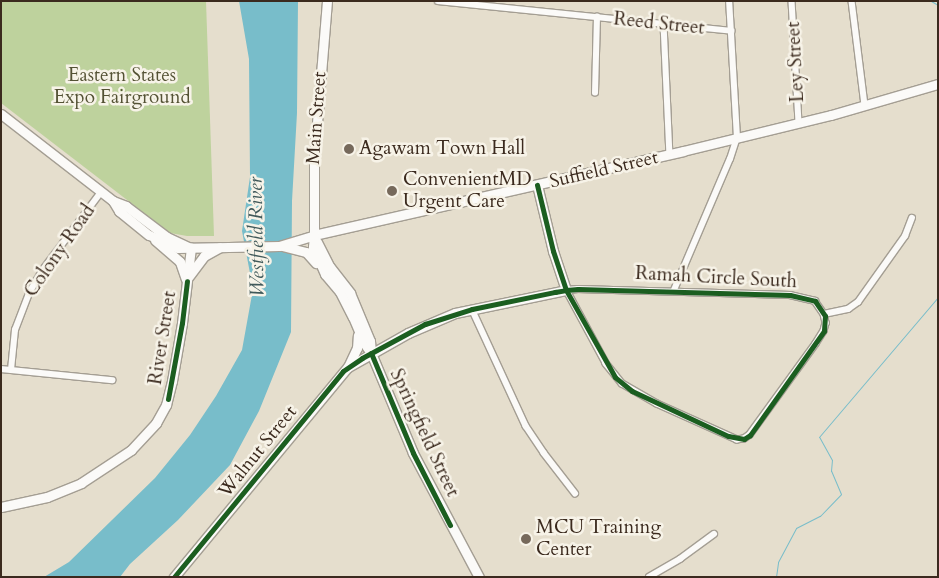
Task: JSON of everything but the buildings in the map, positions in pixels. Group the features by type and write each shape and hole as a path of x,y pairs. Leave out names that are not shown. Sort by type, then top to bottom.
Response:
{"main road":[{"name":"Main Street","path":"314,235 314,158 327,1"},
{"name":"Suffield Street","path":"149,235 169,246 191,248 296,245 314,235 670,155 865,106 938,84"},
{"path":"1,114 113,201 126,206 167,237 191,248"},
{"path":"537,185 553,251 566,290"},
{"path":"113,201 119,211 180,262 188,278 204,256 220,247"},
{"name":"Springfield Street","path":"314,235 314,248 325,274 340,292 371,354 413,453 479,577"},
{"name":"Springfield Street","path":"314,235 330,266 350,293 370,341 371,354"},
{"path":"296,245 311,256 325,274"},
{"name":"River Street","path":"1,507 47,497 81,484 124,456 152,428 163,412 170,393 182,323 191,248"},
{"name":"Walnut Street","path":"175,576 348,367 425,324 472,309 566,290"},
{"path":"348,367 358,343 358,330"}],"street":[{"name":"Reed Street","path":"438,1 731,31"},
{"path":"674,290 730,159 737,138 729,1"},
{"name":"Ley Street","path":"792,1 799,123"},
{"path":"852,1 865,106"},
{"path":"595,94 596,17"},
{"path":"664,24 670,155"},
{"name":"Colony Road","path":"11,370 15,330 28,293 42,271 102,192"},
{"path":"566,290 606,364 622,384 728,436 744,439 750,435 824,331 824,314 848,309 858,302 905,236 912,218"},
{"name":"Ramah Circle South","path":"566,290 674,290 790,294 815,301 824,314"},
{"path":"472,309 526,426 575,494"},
{"path":"1,369 112,380"},
{"path":"649,577 680,559 714,534"}],"green space":[{"name":"Eastern States Expo Fairground","path":"1,1 206,1 214,236 187,236 170,233 1,103"}],"water":[{"name":"Westfield River","path":"239,1 298,1 297,113 292,201 291,332 259,411 230,465 178,520 130,564 120,577 44,577 69,562 155,478 190,435 216,396 242,350 253,289 242,231 250,177 249,59"}],"waterway":[{"path":"931,1 938,5"},
{"path":"776,577 778,562 796,528 820,516 841,494 831,471 832,460 819,437 938,297"}],"cycle path":[{"path":"174,577 343,371 362,358 425,324 472,309 555,292 566,290 578,289 790,295 815,301 825,316 824,331 750,435 744,439 728,436 632,391 615,377 566,290 553,251 537,185"},
{"path":"168,399 182,323 187,281"},
{"path":"371,353 413,453 450,525"}],"place":[{"name":"Agawam Town Hall","path":"349,149"},
{"name":"ConvenientMD Urgent Care","path":"392,191"},
{"name":"MCU Training Center","path":"526,539"}]}
